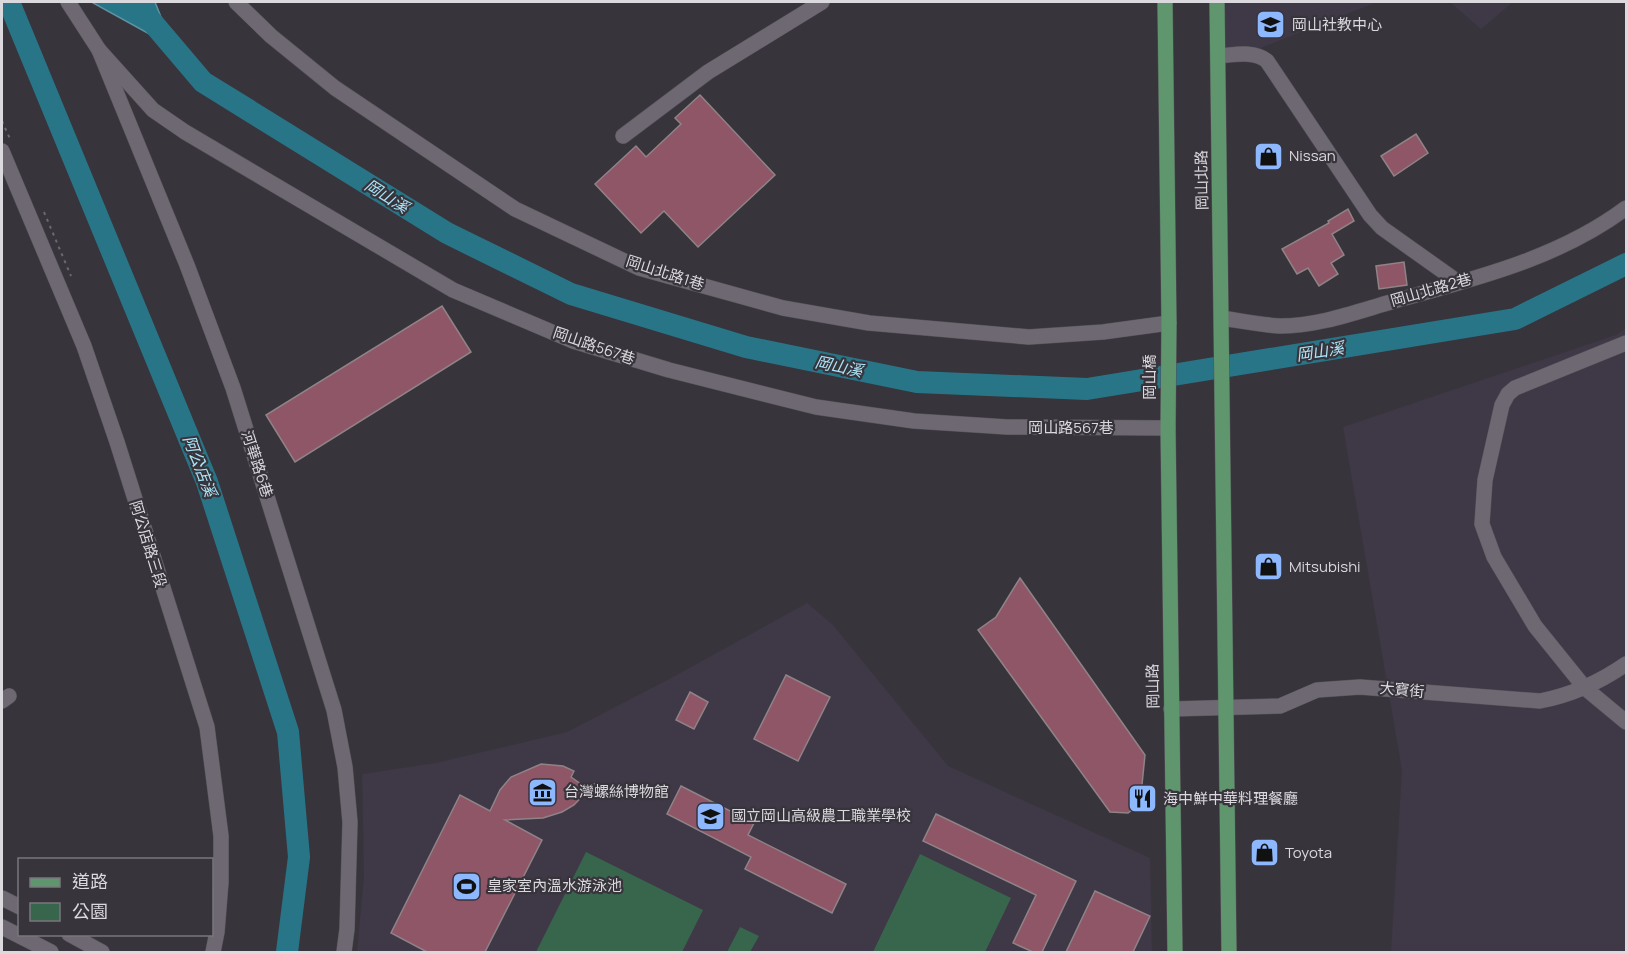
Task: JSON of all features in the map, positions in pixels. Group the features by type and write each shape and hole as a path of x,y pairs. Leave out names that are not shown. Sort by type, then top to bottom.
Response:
{"main road":[{"path":"1165,2 1168,329"},
{"name":"岡山北路","path":"1217,2 1225,709"},
{"name":"岡山橋","path":"1168,329 1168,423"},
{"name":"岡山路","path":"1168,423 1175,952"},
{"path":"1225,709 1228,952"}],"street":[{"name":"河華路6巷","path":"69,2 99,50 186,264 233,388 334,710 345,767 350,822 347,928 344,952"},
{"name":"岡山北路1巷","path":"236,2 271,36 335,88 515,209 639,268 783,308 869,323 1029,337 1168,329"},
{"path":"623,136 708,72 822,2"},
{"name":"岡山路567巷","path":"99,50 153,111 184,132 453,290 573,341 669,370 816,407 914,421 1006,427 1168,423"},
{"path":"1218,56 1254,54 1267,61 1370,215 1382,228 1458,282"},
{"name":"阿公店路三段","path":"2,151 84,346 117,442 207,727 221,836 221,882 213,952"},
{"name":"岡山北路2巷","path":"1222,318 1279,326 1342,316 1511,267 1561,247 1611,220 1626,208"},
{"path":"1626,343 1515,388 1508,394 1502,405 1485,480 1482,524 1494,557 1535,626 1585,687 1626,722"},
{"name":"大寶街","path":"1172,709 1280,706 1317,690 1360,687 1540,701 1561,697 1602,681 1626,664"},
{"path":"2,898 18,906"},
{"path":"2,927 18,935"},
{"path":"20,936 51,952"},
{"path":"73,936 102,952"}],"shaded area":[{"name":"岡山社教中心","path":"1224,2 1377,2 1258,49 1224,51"},
{"path":"1450,2 1513,2 1481,29"},
{"path":"1626,328 1626,952 1391,952 1402,770 1343,427 1616,335"},
{"name":"國立岡山高級農工職業學校","path":"807,603 833,625 948,766 1150,858 1152,952 357,952 364,876 362,774 436,763 567,732 675,676"}],"green space":[{"path":"586,852 703,910 682,952 536,952"},
{"path":"920,854 1011,898 985,952 873,952"},
{"path":"740,927 759,936 750,952 727,952"}],"water":[{"path":"155,2 173,47 93,3"}],"building":[{"path":"700,95 775,175 698,247 664,211 641,233 595,184 636,146 646,157 681,124 675,118"},
{"path":"1416,134 1428,153 1394,176 1381,156"},
{"path":"1348,209 1354,221 1332,234 1344,255 1331,263 1338,274 1319,286 1308,268 1297,274 1282,249 1329,223 1328,221"},
{"path":"1404,262 1407,285 1379,289 1376,266"},
{"path":"442,306 471,352 295,462 266,415"},
{"path":"1020,578 1145,755 1140,804 1128,813 1110,812 978,630 996,617"},
{"path":"786,675 830,697 798,761 754,739"},
{"path":"690,692 708,702 694,729 676,720"},
{"name":"皇家室內溫水游泳池","path":"541,764 563,766 574,771 571,777 581,784 594,784 574,805 562,812 543,818 505,820 542,840 485,952 427,952 391,933 460,795 490,811 500,790 511,777"},
{"path":"681,786 754,823 748,835 846,884 832,913 745,869 751,857 667,814"},
{"path":"936,814 1076,881 1042,952 1033,952 1013,943 1036,895 923,841"},
{"path":"1095,891 1150,916 1133,952 1066,952"}],"waterway":[{"name":"阿公店溪","path":"9,2 207,482 288,732 299,857 287,952"},
{"name":"岡山溪","path":"135,2 203,82 447,233 571,294 746,347 917,382 1087,389 1515,319 1626,264"}],"place":[{"name":"岡山社教中心","path":"1271,25"},
{"name":"Nissan","path":"1268,156"},
{"name":"Mitsubishi","path":"1268,567"},
{"name":"台灣螺絲博物館","path":"543,792"},
{"name":"海中鮮中華料理餐廳","path":"1142,799"},
{"name":"國立岡山高級農工職業學校","path":"710,816"},
{"name":"Toyota","path":"1264,853"},
{"name":"皇家室內溫水游泳池","path":"466,886"}]}
